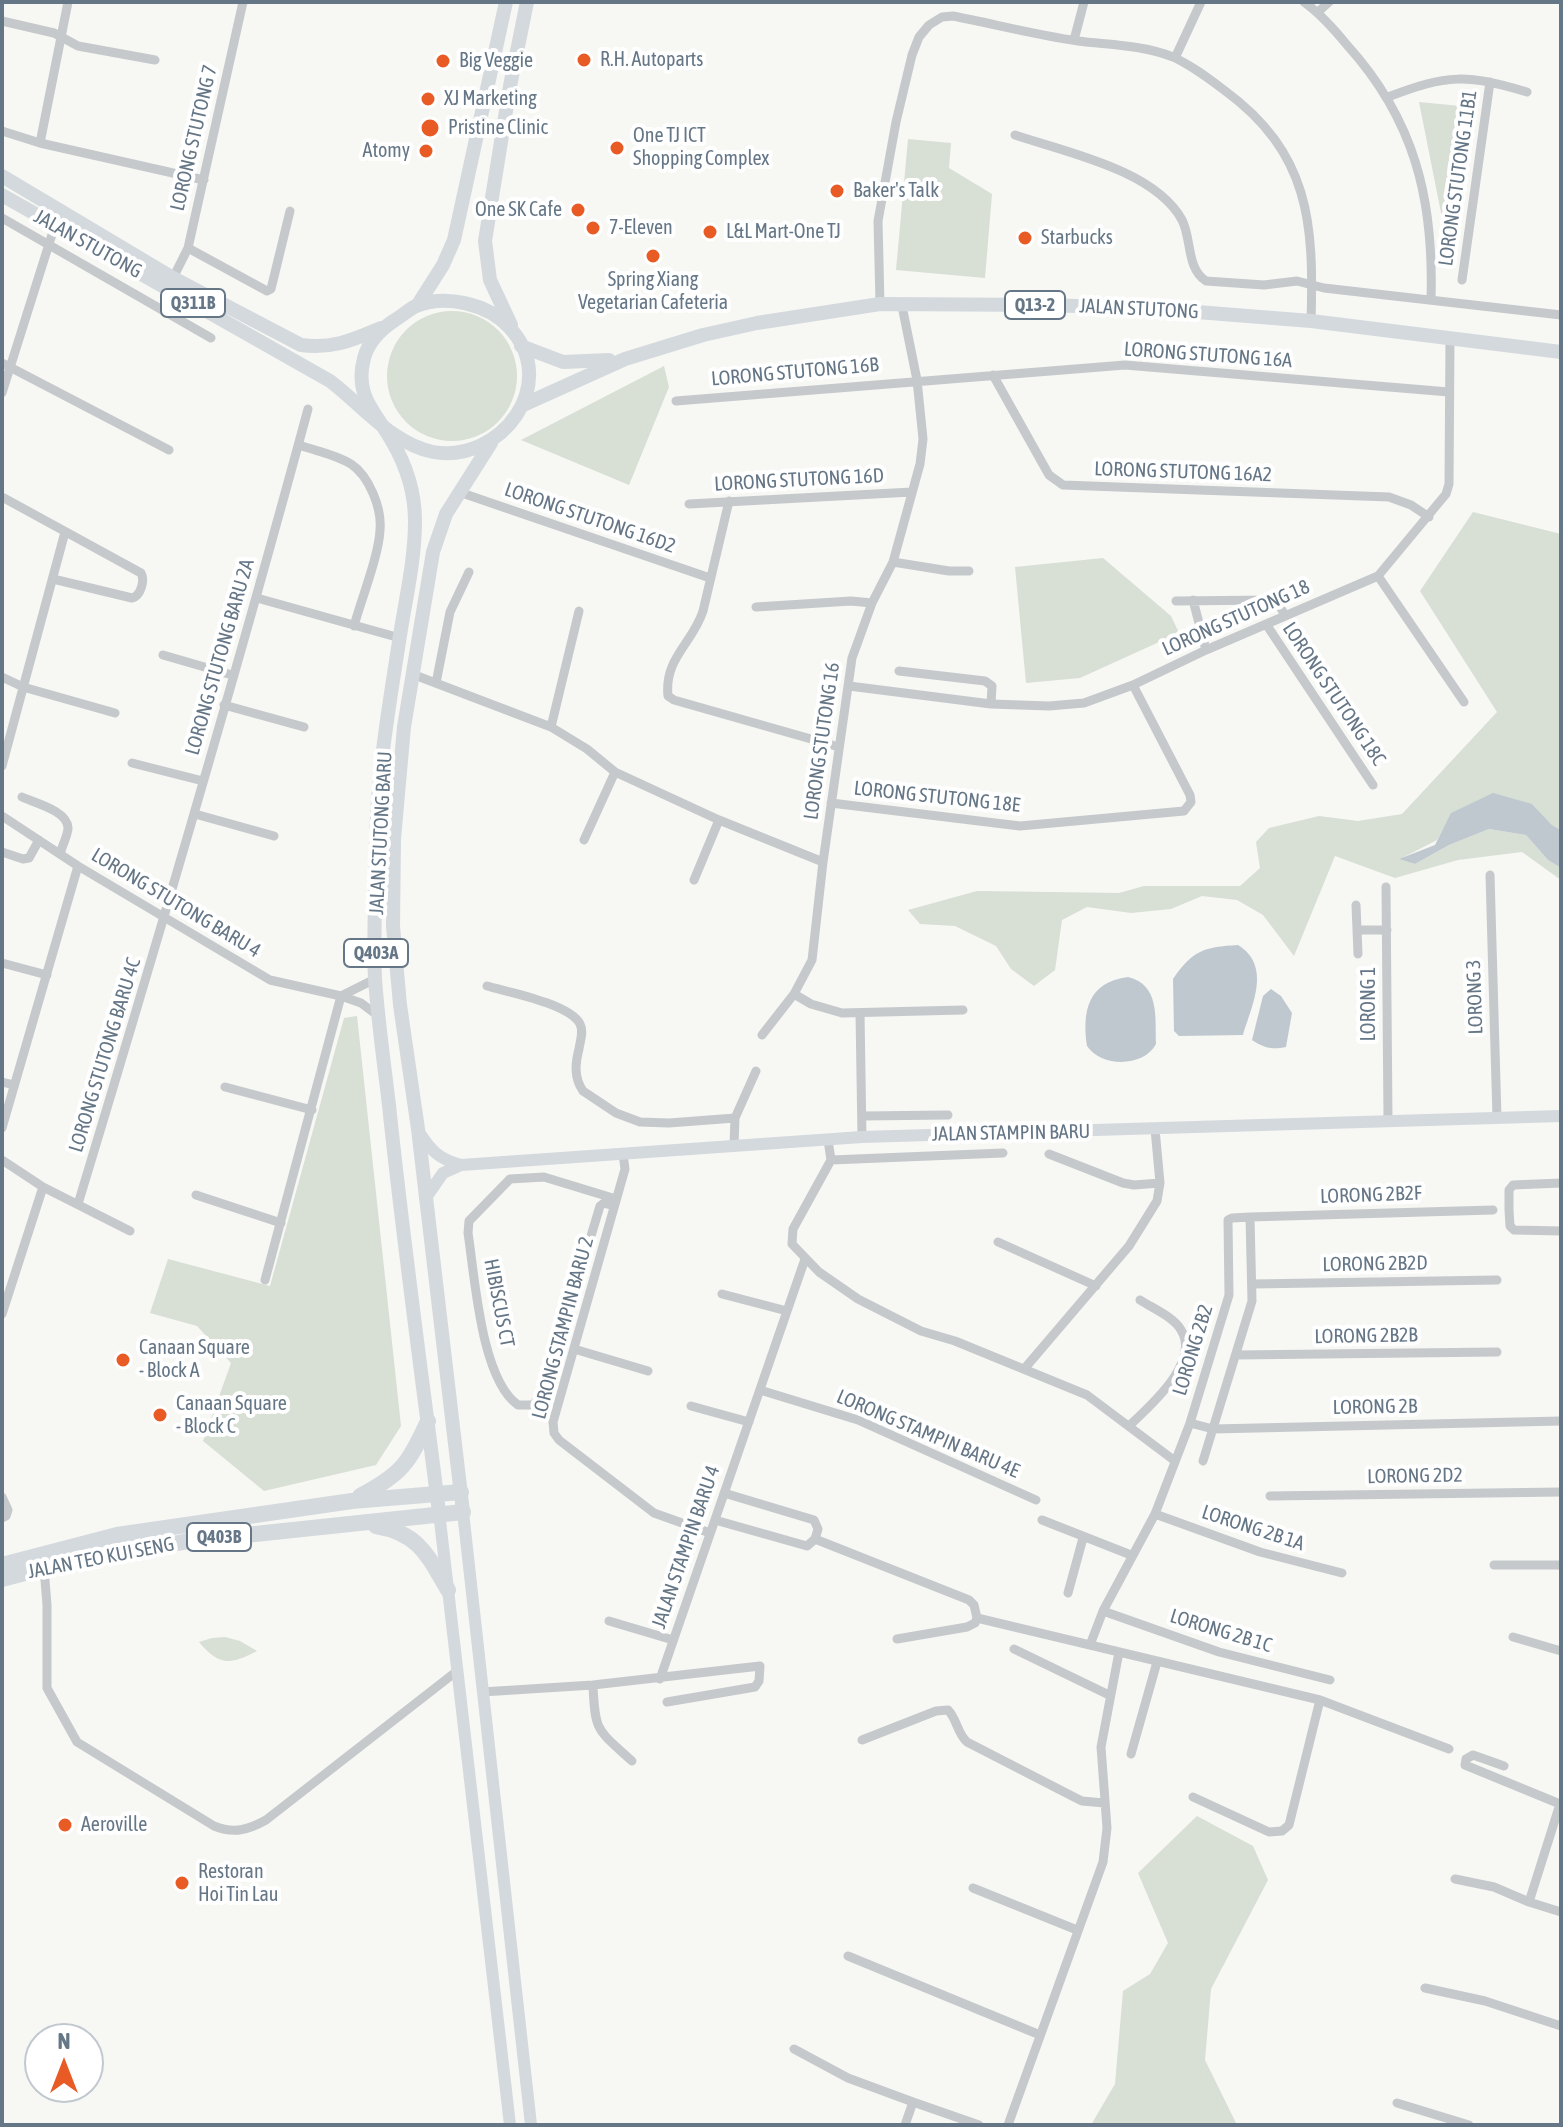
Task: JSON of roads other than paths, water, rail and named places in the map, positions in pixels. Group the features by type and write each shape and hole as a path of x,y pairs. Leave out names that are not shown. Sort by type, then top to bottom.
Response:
{"highway":[{"path":"352,1501 400,1471 411,1458 428,1421"},
{"path":"437,1494 461,1492"},
{"name":"JALAN TEO KUI SENG","path":"2,1565 117,1535 352,1501 437,1494"},
{"name":"JALAN TEO KUI SENG","path":"2,1579 44,1568 189,1541 439,1512"},
{"name":"Q403B","path":"439,1512 463,1512"},
{"path":"353,1522 395,1529 410,1536 424,1551 448,1590"}],"main road":[{"path":"417,306 443,265 454,240 506,2"},
{"path":"518,341 500,319 475,305 450,302 417,306 383,327 370,343 362,382 365,399 377,420 404,442 437,453 481,448 493,440 523,405 529,386 529,371 518,341 490,280 485,241 527,2"},
{"name":"JALAN STUTONG","path":"2,176 173,278 301,345 338,345 383,327"},
{"name":"JALAN STUTONG","path":"2,195 330,381 377,420"},
{"name":"JALAN STUTONG","path":"625,359 703,335 757,323 880,304 1159,309 1311,321 1561,352"},
{"name":"Q13-2","path":"518,341 541,356 574,363 625,359"},
{"name":"Q13-2","path":"523,405 625,359"},
{"name":"JALAN STUTONG BARU","path":"377,420 392,441 410,480 415,515 412,561 385,737 376,838 375,979 395,1169 439,1512"},
{"name":"JALAN STUTONG BARU","path":"463,1512 418,1129 400,1005 393,926 394,839 412,674 433,552 446,514 493,440"},
{"name":"JALAN STAMPIN BARU","path":"461,1165 862,1137 1561,1116"},
{"path":"418,1129 432,1151 447,1161 461,1165"},
{"path":"425,1199 443,1173 461,1165"},
{"path":"439,1512 510,2125"},
{"path":"463,1512 531,2125"}],"street":[{"path":"40,143 68,2"},
{"name":"LORONG STUTONG 7","path":"173,278 188,248 243,2"},
{"path":"1074,40 1084,2"},
{"path":"1304,2 1318,12 1356,54 1388,97 1421,178 1428,208 1431,299"},
{"path":"1318,12 1329,2"},
{"path":"1175,58 1198,3"},
{"path":"880,304 878,221 912,55 923,30 937,19 953,16 1074,40 1133,47 1175,58 1240,101 1282,150 1296,175 1304,199 1310,226 1311,321"},
{"path":"2,21 54,33 78,46 155,60"},
{"name":"LORONG STUTONG 11B1","path":"1388,97 1438,79 1459,78 1527,92"},
{"name":"LORONG STUTONG 11B1","path":"1462,280 1490,82"},
{"path":"2,131 40,143 204,180"},
{"path":"1015,135 1099,163 1160,193 1182,220 1195,270 1206,281 1264,285 1297,281 1324,288 1561,315"},
{"path":"188,248 267,291 271,289 290,211"},
{"path":"2,218 211,338"},
{"path":"2,393 6,365 55,225"},
{"name":"LORONG STUTONG 16","path":"762,1035 794,994 812,960 852,658 872,603 893,562 923,439 917,380 902,306"},
{"name":"LORONG STUTONG 18","path":"849,686 991,704 1049,706 1084,703 1133,685 1378,576 1442,502 1449,484 1450,338"},
{"path":"6,365 169,450"},
{"name":"LORONG STUTONG 16A","path":"917,380 1125,365 1449,392"},
{"name":"LORONG STUTONG 16A2","path":"993,375 1049,475 1063,485 1389,497 1411,505 1429,517"},
{"name":"LORONG STUTONG 16B","path":"676,401 917,380"},
{"name":"LORONG STUTONG BARU 2A","path":"165,916 308,409"},
{"path":"299,445 338,457 355,466 375,499 381,529 354,626"},
{"name":"LORONG STUTONG 16D2","path":"459,492 710,578"},
{"name":"LORONG STUTONG 16D","path":"689,504 912,492"},
{"path":"2,497 141,573 143,579 139,594 132,598 53,579"},
{"path":"729,501 698,627 672,663 668,696 839,747"},
{"path":"2,766 65,532"},
{"path":"893,562 969,571"},
{"path":"436,683 450,612 469,572"},
{"path":"1378,576 1464,702"},
{"path":"257,598 400,638"},
{"path":"1193,600 1206,650"},
{"path":"1176,601 1270,600 1277,602 1285,615"},
{"path":"756,607 851,601 872,603"},
{"path":"551,727 579,611"},
{"name":"LORONG STUTONG 18C","path":"1266,624 1373,785"},
{"path":"163,655 232,675"},
{"path":"899,671 989,683 992,686 991,704"},
{"path":"914,695 915,673"},
{"path":"412,674 551,727 587,749 615,772 719,820 823,862"},
{"path":"2,677 23,687 115,713"},
{"name":"LORONG STUTONG 18E","path":"831,803 1020,826 1184,811 1191,802 1190,795 1133,685"},
{"path":"224,705 304,727"},
{"path":"132,763 203,781"},
{"path":"584,840 615,772"},
{"path":"22,797 61,815 67,821 68,828 60,854"},
{"path":"195,814 274,836"},
{"name":"LORONG STUTONG BARU 4","path":"2,816 78,866 270,980 361,1003 377,1014 380,1021"},
{"path":"694,880 719,820"},
{"path":"2,852 29,858 39,840"},
{"path":"2,1128 78,866"},
{"name":"LORONG 3","path":"1490,875 1497,1118"},
{"name":"LORONG 1","path":"1386,887 1388,1120"},
{"path":"1356,905 1358,954"},
{"name":"LORONG STUTONG BARU 4C","path":"78,1204 165,916"},
{"path":"1357,930 1387,930"},
{"path":"2,963 47,975"},
{"path":"265,1280 341,996 375,979"},
{"path":"487,986 550,1005 574,1016 582,1032 576,1060 579,1085 616,1113 640,1122 735,1118"},
{"path":"794,994 828,1010 860,1013 963,1010"},
{"path":"860,1013 862,1137"},
{"path":"734,1145 735,1118 756,1071"},
{"path":"2,1082 14,1085"},
{"path":"225,1087 312,1110"},
{"path":"863,1116 948,1115"},
{"path":"1025,1368 1144,1225 1157,1201 1160,1183 1155,1129"},
{"path":"828,1140 831,1160 793,1229 792,1244 805,1259 858,1299 921,1331 1025,1368 1087,1395 1175,1461"},
{"path":"831,1160 1003,1153"},
{"name":"LORONG STAMPIN BARU 2","path":"623,1154 625,1169 553,1422 554,1433 567,1447 654,1513 710,1533"},
{"path":"1049,1154 1123,1183 1160,1183"},
{"path":"2,1160 43,1187 130,1231"},
{"name":"HIBISCUS CT","path":"544,1177 615,1202 600,1206 543,1396 532,1405 518,1405 501,1389 486,1345 468,1233 469,1221 510,1179 544,1177"},
{"path":"1561,1183 1513,1185 1509,1190 1509,1210 1510,1226 1514,1230 1561,1231"},
{"path":"2,1314 43,1187"},
{"path":"196,1195 281,1223"},
{"name":"LORONG 2B2F","path":"1250,1217 1493,1210"},
{"path":"1203,1461 1252,1301 1250,1217"},
{"name":"LORONG 2B2","path":"1090,1645 1103,1611 1155,1514 1190,1423 1229,1295 1228,1220 1250,1217"},
{"path":"998,1242 1096,1286"},
{"name":"JALAN STAMPIN BARU 4","path":"660,1679 805,1259"},
{"name":"LORONG 2B2D","path":"1253,1284 1497,1280"},
{"path":"722,1294 787,1311"},
{"path":"1130,1425 1177,1374 1185,1341 1184,1332 1178,1325 1140,1300"},
{"path":"574,1349 648,1371"},
{"name":"LORONG 2B2B","path":"1236,1355 1497,1352"},
{"name":"LORONG STAMPIN BARU 4E","path":"760,1390 858,1420 1036,1500"},
{"path":"691,1406 749,1422"},
{"name":"LORONG 2B","path":"1190,1423 1213,1429 1561,1421"},
{"name":"LORONG 2D2","path":"1270,1496 1561,1492"},
{"path":"715,1520 807,1546 815,1539 818,1529 814,1520 724,1493"},
{"path":"2,1497 8,1510 2,1518"},
{"name":"LORONG 2B 1A","path":"1155,1514 1260,1552 1342,1573"},
{"path":"1042,1520 1131,1555"},
{"path":"1068,1593 1083,1538"},
{"path":"815,1539 969,1600 974,1605 977,1618 967,1627 897,1639"},
{"path":"1494,1565 1561,1565"},
{"path":"44,1568 47,1688 77,1742 225,1830 241,1831 266,1820 457,1671"},
{"name":"LORONG 2B 1C","path":"1103,1611 1219,1652 1330,1680"},
{"path":"977,1618 1320,1700 1449,1749"},
{"path":"609,1621 673,1640"},
{"path":"1513,1637 1561,1651"},
{"path":"1014,1649 1109,1695"},
{"path":"1008,2125 1103,1862 1107,1828 1101,1747 1119,1652"},
{"path":"1131,1754 1157,1662"},
{"path":"482,1692 660,1679 760,1666 759,1681 755,1687 667,1702"},
{"path":"593,1685 595,1720 600,1731 632,1761"},
{"path":"1193,1797 1269,1832 1282,1831 1289,1825 1320,1700"},
{"path":"862,1740 936,1711 948,1710 952,1713 959,1735 967,1742 1082,1801 1104,1803"},
{"path":"1504,1766 1473,1755 1466,1759 1465,1765 1561,1802 1529,1902"},
{"path":"1455,1879 1494,1887 1561,1912"},
{"path":"973,1888 1077,1930"},
{"path":"848,1956 1040,2035"},
{"path":"1425,1988 1485,2001 1561,2026"},
{"path":"794,2049 848,2078 979,2125"},
{"path":"905,2125 913,2102"},
{"path":"1397,2103 1469,2125"}],"place":[{"name":"R.H. Autoparts","path":"584,60"},
{"name":"Big Veggie","path":"443,61"},
{"name":"XJ Marketing","path":"428,99"},
{"name":"Pristine Clinic","path":"430,128"},
{"name":"One TJ ICT Shopping Complex","path":"617,148"},
{"name":"Atomy","path":"426,151"},
{"name":"Baker's Talk","path":"837,191"},
{"name":"One SK Cafe","path":"578,210"},
{"name":"7-Eleven","path":"593,228"},
{"name":"L&L Mart-One TJ","path":"710,232"},
{"name":"Starbucks","path":"1025,238"},
{"name":"Spring Xiang Vegetarian Cafeteria","path":"653,256"},
{"name":"Canaan Square - Block A","path":"123,1360"},
{"name":"Canaan Square - Block C","path":"160,1415"},
{"name":"Aeroville","path":"65,1825"},
{"name":"Restoran Hoi Tin Lau","path":"182,1883"}]}
